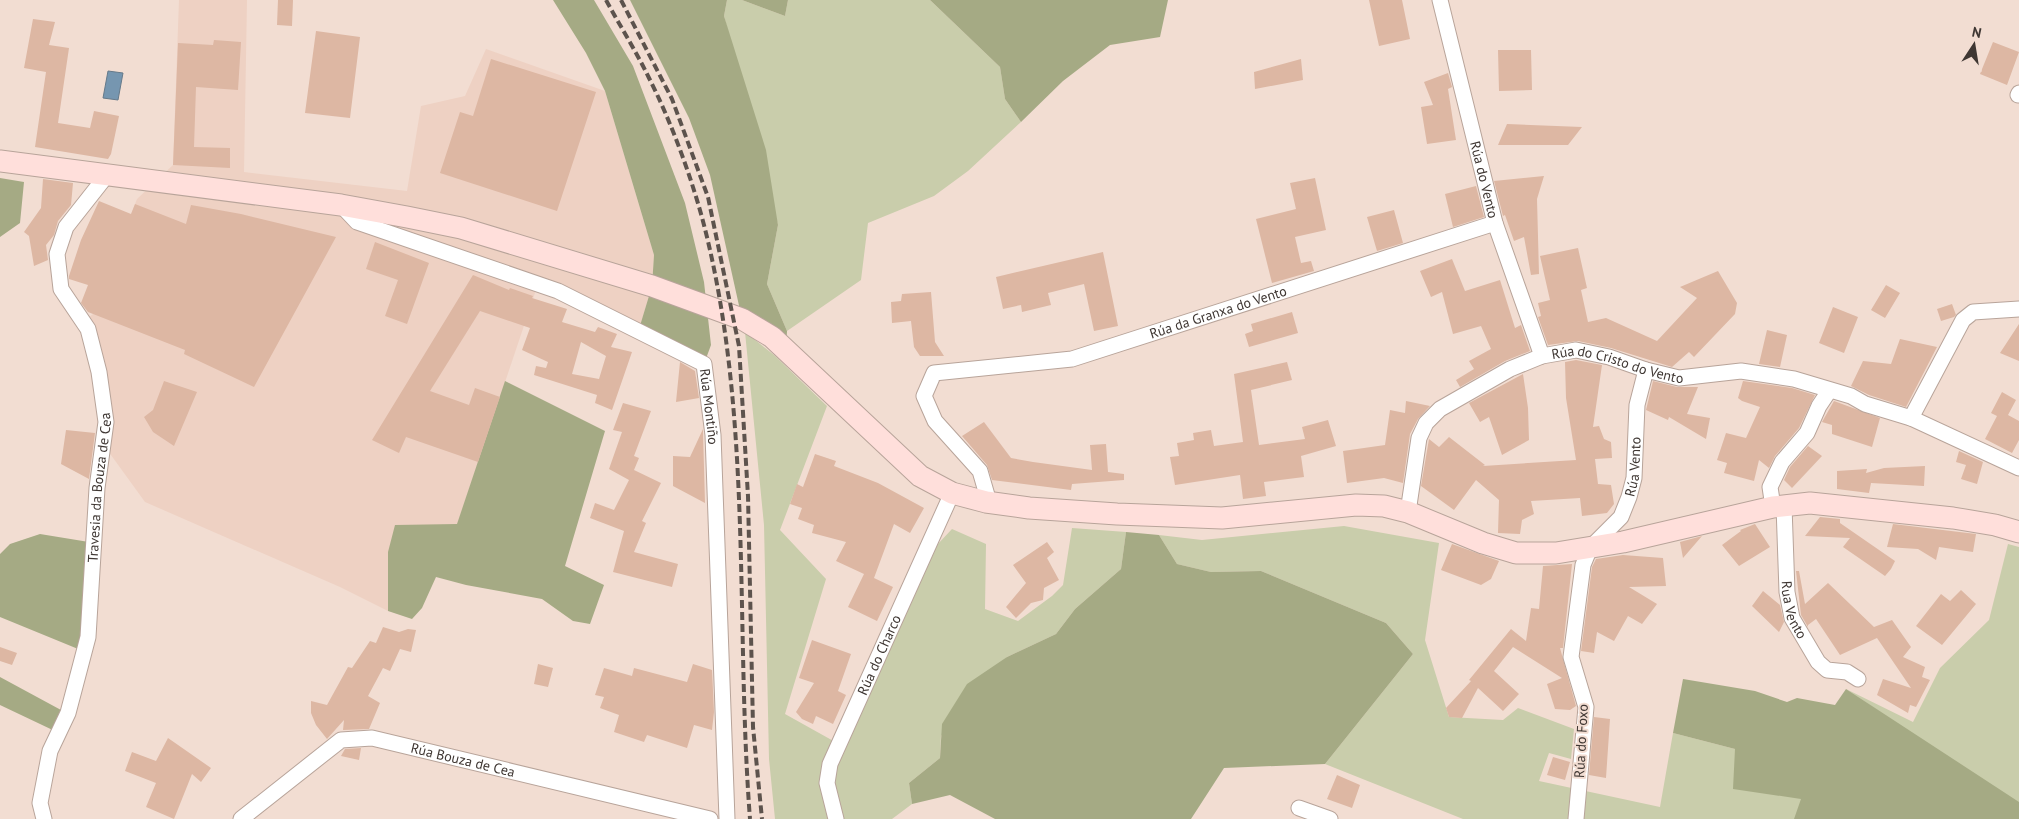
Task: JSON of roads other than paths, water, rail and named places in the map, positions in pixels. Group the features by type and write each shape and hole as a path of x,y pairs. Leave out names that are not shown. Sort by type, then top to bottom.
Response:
{"main road":[{"path":"0,161 341,205 461,228 652,286 742,319 772,337 920,476 952,493 989,502 1029,508 1170,518 1222,518 1356,505 1384,506 1408,512 1483,543 1516,553 1556,554 1623,542 1779,506 1810,503 1953,518 1995,525 2019,532"}],"street":[{"name":"Rúa do Vento","path":"1440,0 1495,223 1542,356"},
{"name":"Travesia da Bouza de Cea","path":"44,819 40,802 50,751 68,713 88,638 98,488 106,422 98,372 88,329 62,289 57,254 66,227 107,175"},
{"name":"Rúa Montiño","path":"341,205 357,222 558,291 704,364 713,435 727,819"},
{"name":"Rúa da Granxa do Vento","path":"989,502 980,471 935,421 924,396 934,373 1072,358 1495,223"},
{"path":"1911,418 1963,320 1973,312 2019,309"},
{"name":"Rúa do Cristo do Vento","path":"1408,512 1419,438 1426,423 1440,409 1510,369 1542,356 1576,350 1609,357 1646,370 1679,378 1741,371 1794,379 1911,418 2019,468"},
{"name":"Rúa Vento","path":"1590,548 1621,517 1629,497 1634,478 1637,406 1646,370"},
{"path":"1779,506 1770,487 1782,462 1807,433 1819,406 1829,391"},
{"name":"Rúa do Charco","path":"836,819 827,783 830,764 952,493"},
{"name":"Rua Vento","path":"1779,506 1787,592 1792,618 1818,662 1827,670 1847,672 1858,679"},
{"name":"Rúa do Foxo","path":"1576,819 1586,707 1571,657 1583,565 1590,548"},
{"name":"Rúa Bouza de Cea","path":"241,819 342,740 372,738 710,819"},
{"path":"1300,808 1330,819"}],"water":[{"path":"108,71 123,73 118,100 103,98"}],"railway":[{"path":"606,0 649,78 681,152 705,229 720,301 730,375 736,448 750,819"},
{"path":"621,0 672,99 708,197 739,346 748,496 753,727 762,819"}]}
